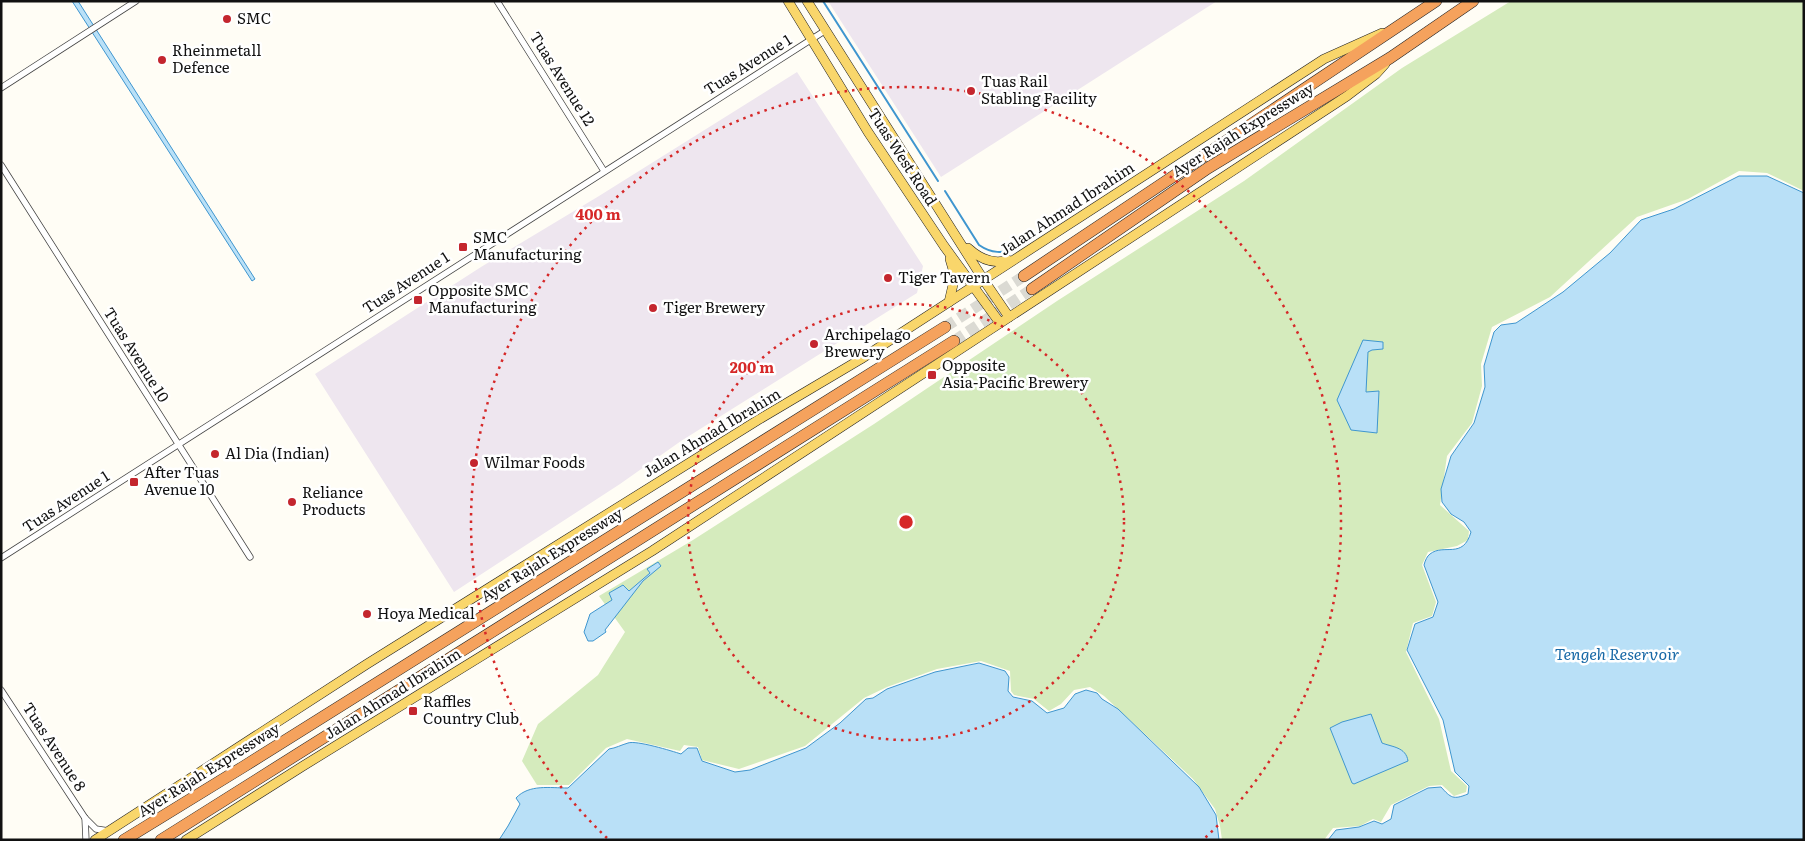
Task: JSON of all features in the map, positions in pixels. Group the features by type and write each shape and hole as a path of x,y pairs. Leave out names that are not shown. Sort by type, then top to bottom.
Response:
{"highway":[{"name":"Ayer Rajah Expressway","path":"1024,276 1436,1"},
{"name":"Ayer Rajah Expressway","path":"1032,289 1208,168 1390,58 1473,1"},
{"name":"Ayer Rajah Expressway","path":"124,840 945,327"},
{"path":"161,840 954,340"}],"main road":[{"name":"Tuas West Road","path":"788,1 868,132 944,246 1000,323"},
{"name":"Tuas West Road","path":"808,1 956,237 1009,317"},
{"name":"Jalan Ahmad Ibrahim","path":"95,840 354,672 742,430 861,359 1324,59 1398,25"},
{"name":"Jalan Ahmad Ibrahim","path":"186,840 652,551 1347,96 1382,68 1390,58"},
{"path":"956,237 972,252 988,261 1002,262 1018,257"},
{"path":"944,246 955,276 949,302"}],"street":[{"path":"1,88 136,1"},
{"name":"Tuas Avenue 12","path":"498,1 604,171"},
{"name":"Tuas Avenue 1","path":"1,558 826,30"},
{"name":"Tuas Avenue 10","path":"1,165 250,557"},
{"name":"Tuas Avenue 8","path":"1,690 85,818 96,828 109,831"},
{"path":"85,818 86,840"}],"shaded area":[{"name":"Tuas Rail Stabling Facility","path":"828,1 1217,1 941,177"},
{"path":"797,72 923,266 917,293 681,441 620,484 454,592 315,374 481,267 599,196"}],"green space":[{"path":"1511,1 1804,1 1804,191 1767,173 1739,171 1688,199 1637,217 1550,297 1492,327 1481,364 1482,386 1472,423 1447,456 1440,505 1469,531 1468,540 1457,546 1428,552 1422,565 1436,602 1432,616 1413,623 1406,652 1439,719 1451,771 1467,786 1466,792 1454,796 1442,785 1429,786 1391,805 1381,822 1373,819 1360,826 1333,828 1324,840 1222,840 1215,809 1193,779 1104,696 1090,687 1074,690 1061,704 1049,711 1034,699 1014,695 1011,691 1010,671 981,661 937,669 887,687 864,698 805,746 739,769 702,760 698,747 684,745 680,751 627,739 606,748 569,785 537,785 522,761 538,724 598,675 625,632 599,596 693,540 874,424 1057,301 1244,181 1402,68"}],"water":[{"path":"72,1 78,1 255,279 252,281"},
{"name":"Tengeh Reservoir","path":"1739,176 1767,176 1804,193 1804,839 1328,840 1336,830 1359,827 1374,821 1382,824 1391,819 1394,805 1428,788 1441,787 1453,797 1468,794 1469,786 1455,772 1443,720 1407,650 1415,624 1433,617 1438,602 1424,565 1426,559 1435,551 1463,546 1468,541 1471,532 1464,522 1451,514 1442,502 1441,489 1451,456 1474,423 1485,387 1484,366 1494,332 1501,325 1516,323 1563,292 1610,253 1641,220 1674,209"},
{"path":"1363,340 1383,342 1383,349 1368,352 1366,392 1379,391 1377,433 1351,430 1337,400"},
{"path":"658,562 661,566 643,581 605,630 606,632 593,641 588,641 584,632 590,614 612,600 609,593 623,585 629,591 650,573 647,569"},
{"path":"979,663 1005,671 1009,677 1008,691 1013,697 1032,701 1047,713 1064,708 1075,694 1086,690 1097,693 1102,699 1118,709 1199,787 1216,815 1219,840 499,840 520,804 516,798 533,789 568,788 609,749 632,742 681,754 688,748 697,748 702,761 735,772 750,770 806,748 840,723 866,699 873,698 887,689 935,672"},
{"path":"1371,714 1382,743 1402,750 1407,756 1408,761 1354,784 1330,728 1342,722"}],"waterway":[{"path":"823,1 938,181"},
{"path":"945,191 979,245 997,252 1017,249"}],"tunnel":[{"path":"945,327 1024,276"},
{"path":"954,341 1032,289"}],"place":[{"name":"SMC","path":"227,19"},
{"name":"Rheinmetall Defence","path":"162,60"},
{"name":"Tuas Rail Stabling Facility","path":"971,91"},
{"name":"SMC Manufacturing","path":"463,247"},
{"name":"Tiger Tavern","path":"888,278"},
{"name":"Opposite SMC Manufacturing","path":"418,300"},
{"name":"Tiger Brewery","path":"653,308"},
{"name":"Archipelago Brewery","path":"814,344"},
{"name":"Opposite Asia-Pacific Brewery","path":"932,375"},
{"name":"Al Dia (Indian)","path":"215,454"},
{"name":"Wilmar Foods","path":"474,463"},
{"name":"After Tuas Avenue 10","path":"134,482"},
{"name":"Reliance Products","path":"292,502"},
{"name":"Hoya Medical","path":"367,614"},
{"name":"Raffles Country Club","path":"413,711"}]}
